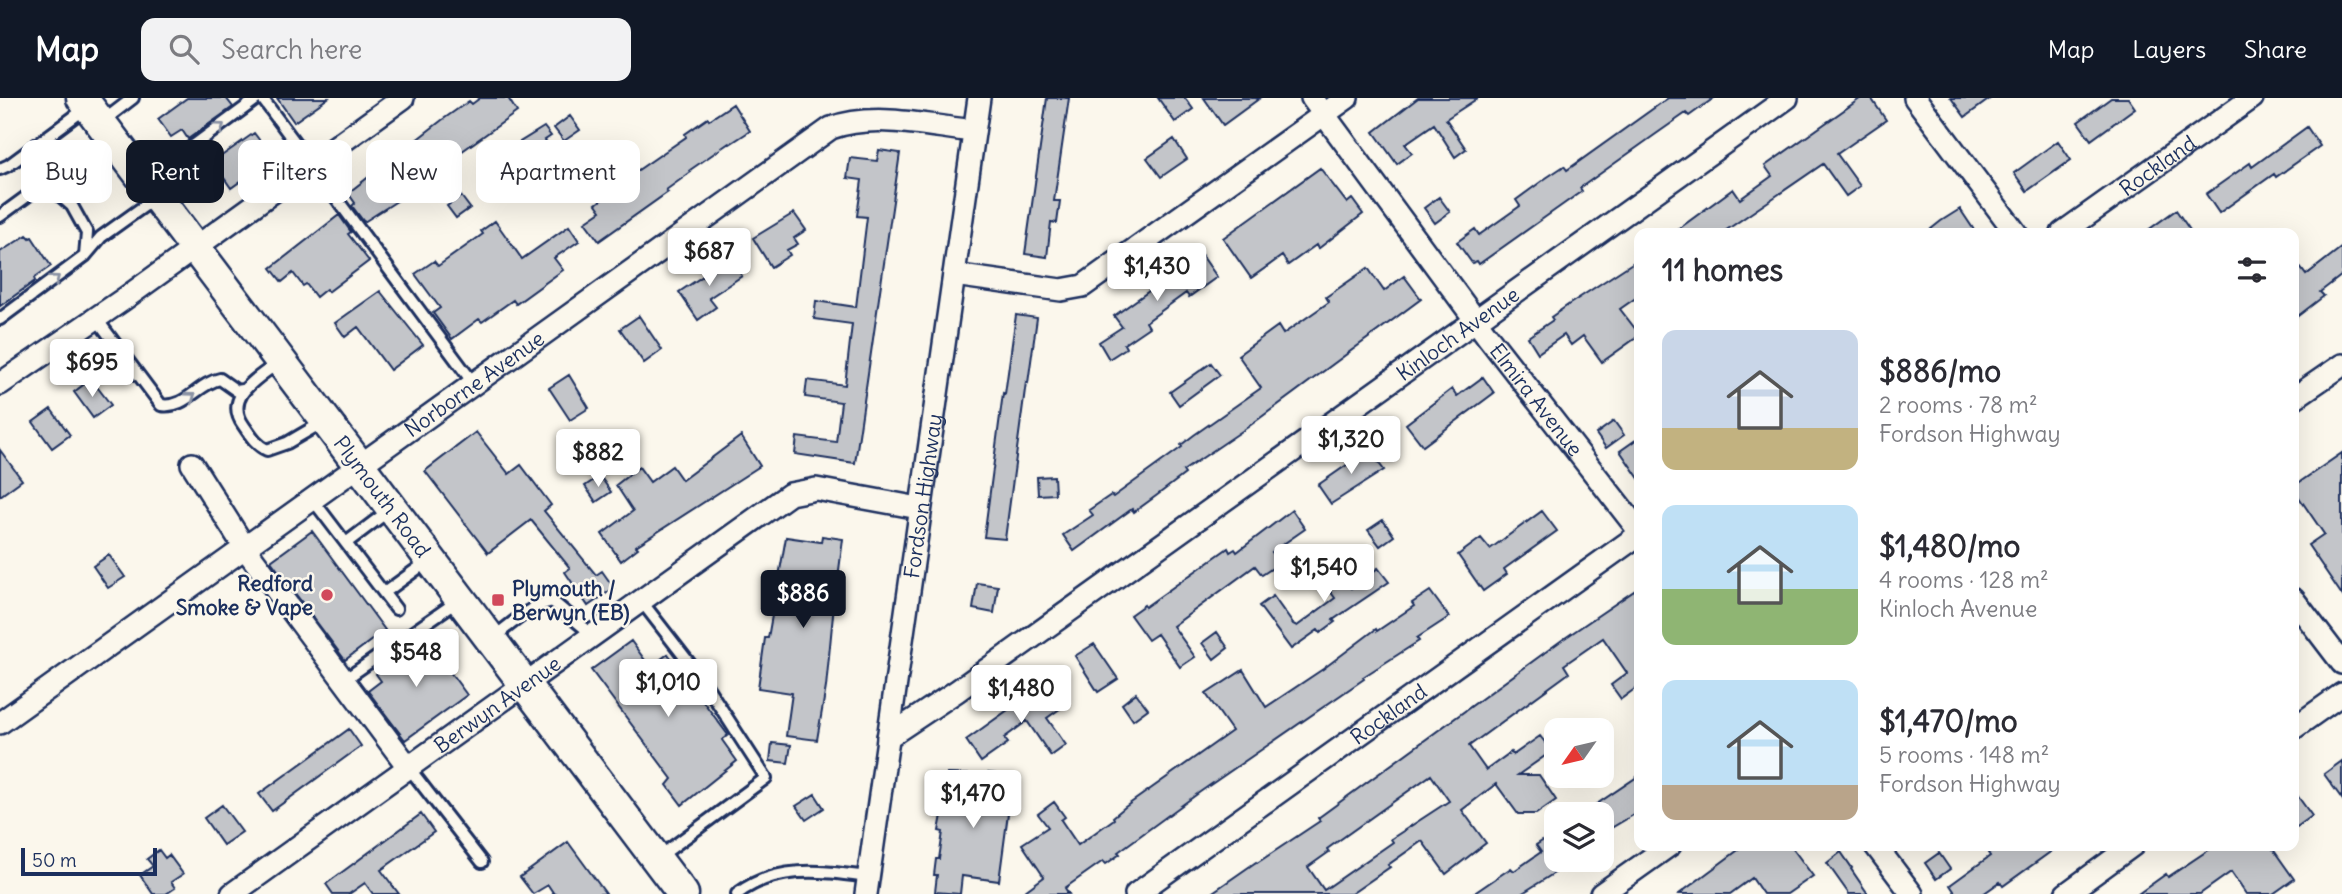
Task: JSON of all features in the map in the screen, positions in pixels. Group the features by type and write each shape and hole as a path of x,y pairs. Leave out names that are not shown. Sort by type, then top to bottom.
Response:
{"main road":[{"name":"Plymouth Road","path":"96,116 126,156"},
{"name":"Plymouth Road","path":"161,203 656,859 678,892"}],"street":[{"path":"344,140 403,98"},
{"name":"Fordson Highway","path":"867,886 979,98"},
{"path":"954,275 1061,290 1083,286 1318,106 1347,98"},
{"name":"Kinloch Avenue","path":"888,737 957,691 1787,98"},
{"path":"1915,98 2012,228"},
{"name":"Rockland","path":"2070,228 2252,98"},
{"name":"Elmira Avenue","path":"1318,106 1475,320 1634,525"},
{"name":"Norborne Avenue","path":"0,723 831,128 850,121 870,119 974,131"},
{"path":"0,383 257,203"},
{"path":"2299,395 2342,365"},
{"path":"192,464 246,548 409,768"},
{"name":"Berwyn Avenue","path":"232,894 790,494 816,489 919,508"},
{"name":"Rockland","path":"1136,894 1634,537"},
{"path":"2299,607 2342,663"},
{"path":"2299,725 2342,694"},
{"path":"1601,894 1662,851"},
{"path":"1880,851 1912,894"},
{"path":"2066,894 2125,851"}],"lane":[{"path":"0,169 133,98"},
{"path":"210,140 260,98 292,140"},
{"path":"77,140 96,116"},
{"path":"0,216 21,201"},
{"path":"70,203 87,233 85,257"},
{"path":"0,319 85,257 101,237 136,203"},
{"path":"340,203 474,384"},
{"path":"96,318 161,405 170,407 181,404 220,379 237,391 243,390"},
{"path":"280,361 243,390 236,402 239,420 258,446 267,450 287,443 325,421"},
{"path":"313,500 396,609"},
{"path":"346,543 391,509"},
{"path":"384,593 430,559"},
{"path":"344,680 460,600"},
{"path":"491,640 529,612 545,602 552,601 594,636"},
{"path":"642,602 712,694 765,778 656,859"},
{"path":"409,768 482,862"},
{"path":"737,894 749,885 785,872 821,870 867,886"}],"building":[{"path":"187,98 226,98 233,107 188,139 182,130 171,137 158,119"},
{"path":"277,98 328,98 294,122"},
{"path":"480,98 508,98 517,112 462,151 462,140 416,140 469,101 472,104"},
{"path":"1047,98 1069,98 1054,201 1060,201 1057,223 1051,222 1047,257 1025,254"},
{"path":"1158,98 1185,98 1193,109 1175,122"},
{"path":"1204,98 1260,98 1223,125"},
{"path":"1418,98 1478,98 1446,119 1466,149 1455,157 1434,124 1405,144 1412,153 1397,164 1374,132"},
{"path":"1668,98 1714,98 1689,116 1686,113 1656,134 1580,188 1582,191 1479,264 1477,261 1472,263 1457,242 1475,229 1479,235 1520,206 1516,200 1546,178 1564,166 1567,170"},
{"path":"1861,98 1871,98 1886,120 1837,154 1860,186 1846,196 1823,164 1729,228 1680,228 1733,189 1740,199 1772,176 1765,166"},
{"path":"1951,98 1991,98 1965,117"},
{"path":"2111,98 2128,98 2135,108 2091,140 2078,122"},
{"path":"733,104 750,131 690,170 691,172 666,190 668,192 599,241 585,222 601,211 596,204 640,203 640,169 686,137 685,134 708,118 709,120"},
{"path":"570,116 580,130 563,140 554,128"},
{"path":"544,127 551,136 545,140 523,140"},
{"path":"2307,127 2320,146 2219,213 2206,194 2250,163 2252,167"},
{"path":"254,133 259,140 244,140"},
{"path":"1174,139 1187,159 1161,177 1147,158"},
{"path":"2058,141 2071,160 2027,191 2014,173"},
{"path":"238,144 238,183 231,188 224,178 224,154"},
{"path":"879,150 900,153 855,463 795,454 797,437 836,442 841,402 805,397 807,380 845,385 852,324 814,319 816,301 856,307 867,217 857,216 862,180 847,178 850,158 877,161"},
{"path":"1320,168 1347,203 1352,199 1363,214 1318,249 1316,245 1288,265 1282,256 1251,278 1223,238"},
{"path":"366,179 366,203 394,203 364,222 352,206 355,203 352,190"},
{"path":"462,197 470,208 456,218 447,206 451,203 462,203"},
{"path":"1439,197 1450,212 1435,223 1424,208"},
{"path":"1960,209 1973,228 1932,228"},
{"path":"2176,210 2189,228 2151,228"},
{"path":"794,213 806,230 794,238 798,244 787,250 790,255 771,267 753,238"},
{"path":"339,215 351,232 348,234 369,261 328,292 326,289 316,297 293,273 282,282 271,268"},
{"path":"495,221 522,259 569,226 579,241 554,258 563,270 516,304 513,300 482,322 479,319 452,339 433,313 440,308 415,274 434,261 438,266 483,234 481,231"},
{"path":"27,235 32,237 51,266 0,306 0,252"},
{"path":"2342,247 2342,275 2320,292 2324,296 2299,315 2299,266 2306,275"},
{"path":"1201,254 1217,277 1189,297 1186,293 1146,322 1149,327 1124,344 1126,348 1109,359 1099,342 1122,327 1114,316"},
{"path":"730,258 742,276 709,298 716,307 698,320 679,292"},
{"path":"1634,262 1634,299 1620,309 1634,327 1634,339 1602,362 1583,336 1571,345 1564,335 1538,353 1528,337 1553,320 1551,317"},
{"path":"1368,268 1384,291 1404,276 1421,299 1248,427 1183,471 1185,474 1134,512 1132,509 1074,551 1063,535 1093,515 1089,510 1111,495 1113,497 1261,388 1238,355 1278,326 1283,334 1329,302 1326,297"},
{"path":"380,291 423,345 390,370 358,327 345,337 335,323"},
{"path":"1016,315 1037,318 1028,383 1026,382 1005,539 984,537 1003,393 1005,394"},
{"path":"639,316 662,350 644,363 620,329"},
{"path":"1211,363 1220,375 1179,405 1170,392"},
{"path":"569,375 589,408 570,420 549,388"},
{"path":"1483,377 1494,393 1423,446 1406,424 1452,389 1457,396"},
{"path":"91,379 111,405 93,418 74,392"},
{"path":"51,409 70,435 52,448 33,422"},
{"path":"1614,421 1624,435 1606,448 1596,434"},
{"path":"476,432 509,474 521,465 551,505 544,511 596,575 602,571 614,588 588,606 565,572 570,568 531,520 488,553 425,471"},
{"path":"741,436 760,466 636,546 638,548 621,561 602,534 633,511 616,485 639,467 650,482 672,466 682,480"},
{"path":"1634,441 1634,471 1620,451"},
{"path":"1361,448 1364,452 1368,449 1384,470 1331,504 1318,485 1351,462 1348,458"},
{"path":"0,450 22,480 0,496"},
{"path":"2342,453 2342,595 2308,545 2324,534 2299,497 2299,483"},
{"path":"600,476 611,492 596,502 585,486"},
{"path":"1054,476 1055,494 1038,495 1037,477"},
{"path":"1292,510 1305,529 1272,552 1280,563 1262,575 1255,566 1173,626 1195,657 1180,667 1157,634 1148,640 1130,615 1228,548 1230,552 1235,549 1237,552"},
{"path":"1542,511 1557,531 1504,569 1507,574 1483,591 1458,555 1481,538 1490,549"},
{"path":"1383,520 1394,536 1380,546 1368,530"},
{"path":"312,531 385,630 345,660 271,561"},
{"path":"822,536 843,539 838,578 841,578 839,595 835,594 826,687 817,740 786,736 792,693 758,688 765,638 768,638 786,537 821,542"},
{"path":"109,555 125,577 108,588 93,566"},
{"path":"1328,557 1351,588 1378,568 1389,582 1333,620 1335,622 1320,633 1318,630 1291,649 1259,606 1273,596 1297,626 1335,598 1313,568"},
{"path":"977,583 998,586 994,613 973,609"},
{"path":"1430,591 1449,617 1417,638 1419,641 1363,677 1364,679 1200,792 1118,852 1120,854 1106,864 1103,861 1065,888 1069,894 1021,894 1044,877 1022,844 1048,827 1038,814 1054,802 1065,817 1061,820 1078,845 1114,819 1125,807 1232,731 1206,694 1243,670 1266,707 1376,629 1377,631 1414,606 1412,603"},
{"path":"1634,591 1634,689 1621,699 1611,685 1627,673 1603,638 1564,665 1569,673 1469,746 1486,770 1540,736 1544,741 1544,757 1518,775 1539,775 1544,788 1548,788 1556,800 1544,802 1544,808 1536,814 1518,814 1496,784 1462,810 1486,843 1446,874 1422,841 1351,894 1210,894 1320,821 1318,818 1562,640","holes":["1431,775 1449,801 1391,839 1393,842 1324,890 1308,867 1329,852 1327,849"]},
{"path":"1217,632 1228,648 1214,659 1202,643"},
{"path":"425,638 467,695 405,740 368,691 381,681 376,674"},
{"path":"631,641 650,667 668,654 728,735 722,740 737,761 682,805 667,785 672,779 591,670"},
{"path":"1094,644 1118,679 1098,692 1075,656"},
{"path":"1044,684 1061,708 1047,718 1066,745 1051,756 1027,721 1004,738 1008,743 981,762 966,740"},
{"path":"1136,693 1148,709 1133,720 1122,704"},
{"path":"349,729 361,746 272,811 259,794"},
{"path":"772,743 791,745 788,763 770,761"},
{"path":"2342,761 2342,799 2324,774"},
{"path":"989,773 1013,776 999,881 962,876 960,894 935,892 936,859 939,859 943,832 939,831 942,815 946,816 947,774 990,775"},
{"path":"1634,779 1634,815 1614,826 1614,802 1600,802"},
{"path":"815,794 824,808 806,820 796,806"},
{"path":"2299,798 2312,816 2299,825"},
{"path":"222,805 242,832 223,845 204,818"},
{"path":"421,814 434,832 381,870 399,894 373,894 365,883 349,894 333,894 326,884"},
{"path":"1544,840 1544,872 1556,872 1521,894 1473,894 1511,868 1514,871 1541,852 1536,845"},
{"path":"568,842 606,894 554,894 548,885 533,894 520,877"},
{"path":"159,850 165,858 169,855 183,874 171,882 175,888 166,894 153,894 140,875 153,866 147,859"},
{"path":"1737,851 1794,851 1813,876 1787,894 1763,894 1752,878 1730,894 1679,894"},
{"path":"2052,851 2003,886 2000,882 1983,894 1956,894 1950,885 1990,856 1988,853"},
{"path":"2207,851 2274,851 2294,879 2273,894 2246,894 2231,872 2200,894 2138,894 2166,874 2168,877"},
{"path":"1841,852 1868,894 1849,894 1827,863"},
{"path":"1939,853 1950,869 1936,879 1925,863"}],"place":[{"name":"Redford Smoke & Vape","path":"327,595"},
{"name":"Plymouth / Berwyn (EB)","path":"498,600"}]}
